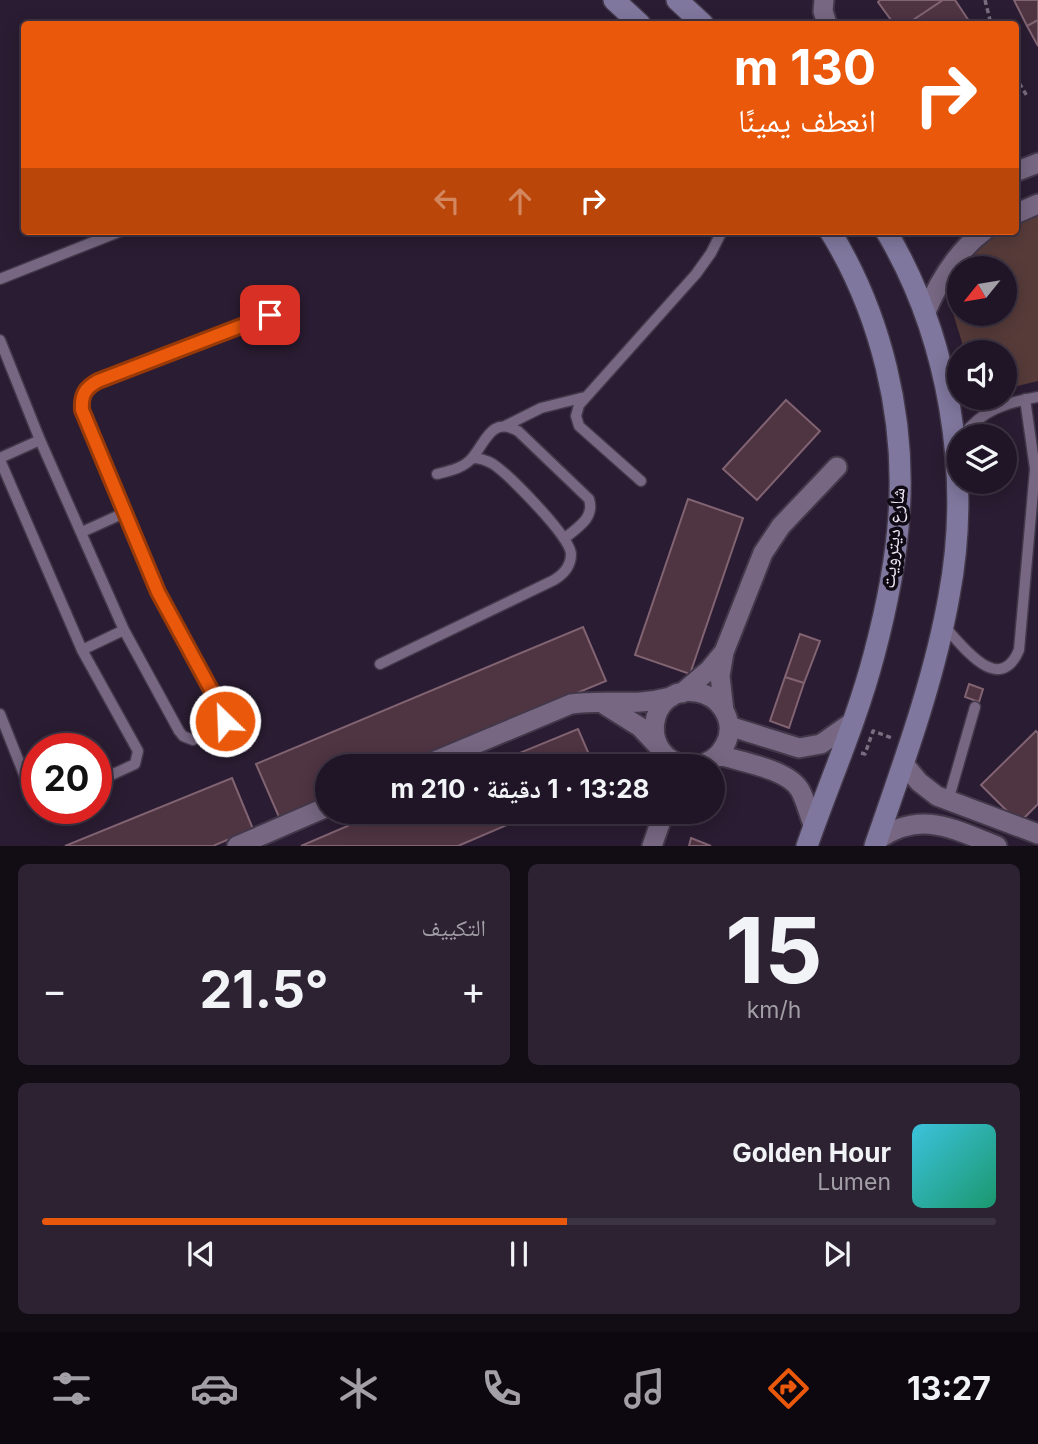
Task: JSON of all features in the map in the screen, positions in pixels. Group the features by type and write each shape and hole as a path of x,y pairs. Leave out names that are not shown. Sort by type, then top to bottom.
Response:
{"street":[{"path":"614,0 637,21"},
{"path":"677,0 700,21"},
{"path":"824,0 826,21"},
{"path":"1019,170 1038,163"},
{"path":"1019,212 1038,204"},
{"name":"شارع ديترويت","path":"810,836 873,657 888,591 900,516 900,459 894,403 881,348 862,295 832,235"},
{"path":"888,235 925,314 954,424"},
{"path":"925,314 953,263 980,235"},
{"path":"720,754 727,742 720,676 724,652 763,553 781,526 836,467"},
{"path":"876,843 906,759 943,626 953,574 958,494"},
{"path":"657,745 654,724 663,704 709,670 724,652"},
{"path":"452,754 571,705 597,702 634,704 692,691 711,697 726,719 799,748 821,744 851,723"},
{"path":"597,702 630,720 665,754"},
{"path":"725,757 790,779 800,790 810,836"},
{"path":"906,759 919,782 948,802 1038,834"},
{"path":"237,845 315,812"},
{"path":"652,845 660,824"},
{"path":"876,843 897,828 933,824 997,845"}],"lane":[{"path":"0,279 111,235"},
{"path":"641,481 579,426 576,416 579,405 696,274 720,235"},
{"path":"0,340 3,355 124,630 183,736 193,740 222,726 225,721 222,710 158,592 82,410 84,392 98,381 270,315"},
{"path":"437,474 457,468 472,458 490,432 541,408 586,396"},
{"path":"973,424 987,412 1038,397"},
{"path":"943,626 982,665 1002,668 1017,656 1036,469 1025,399"},
{"path":"504,427 518,431 589,499 589,516 565,538"},
{"path":"40,440 0,459 82,650 138,751 135,764 112,775"},
{"path":"380,664 561,576 567,569 570,554 565,538 497,468 485,460 472,458"},
{"path":"82,532 124,513"},
{"path":"82,650 124,630"},
{"path":"948,802 975,708"},
{"path":"0,714 21,767"}],"path":[{"path":"985,0 990,21"},
{"path":"1019,83 1027,96"},
{"path":"843,746 865,754 873,731 902,741 898,752 906,759"}],"shaded area":[{"path":"1038,215 1038,381 1017,386 1017,340 961,340 957,326 1017,326 1017,256 971,256 995,235 1019,235 1019,222"}],"building":[{"path":"943,0 912,21 892,21 878,2"},
{"path":"943,0 955,0 969,21 912,21"},
{"path":"1014,0 1038,0 1038,20 1027,26"},
{"path":"1038,20 1038,46 1027,26"},
{"path":"786,400 820,431 757,500 723,469"},
{"path":"688,499 743,518 690,674 635,655"},
{"path":"583,627 606,681 429,754 315,754 315,802 279,817 256,764"},
{"path":"800,634 820,641 804,683 785,677"},
{"path":"785,677 804,683 789,728 770,721"},
{"path":"969,684 983,689 979,702 965,697"},
{"path":"578,729 589,754 517,754"},
{"path":"1036,731 1038,804 1019,823 981,785"},
{"path":"232,778 253,829 213,846 65,846"},
{"path":"352,824 509,824 458,846 301,846"},
{"path":"691,838 711,846 689,846"}],"route":[{"path":"225,721 225,715 158,592 82,410 81,401 84,392 98,381 270,315"}]}
